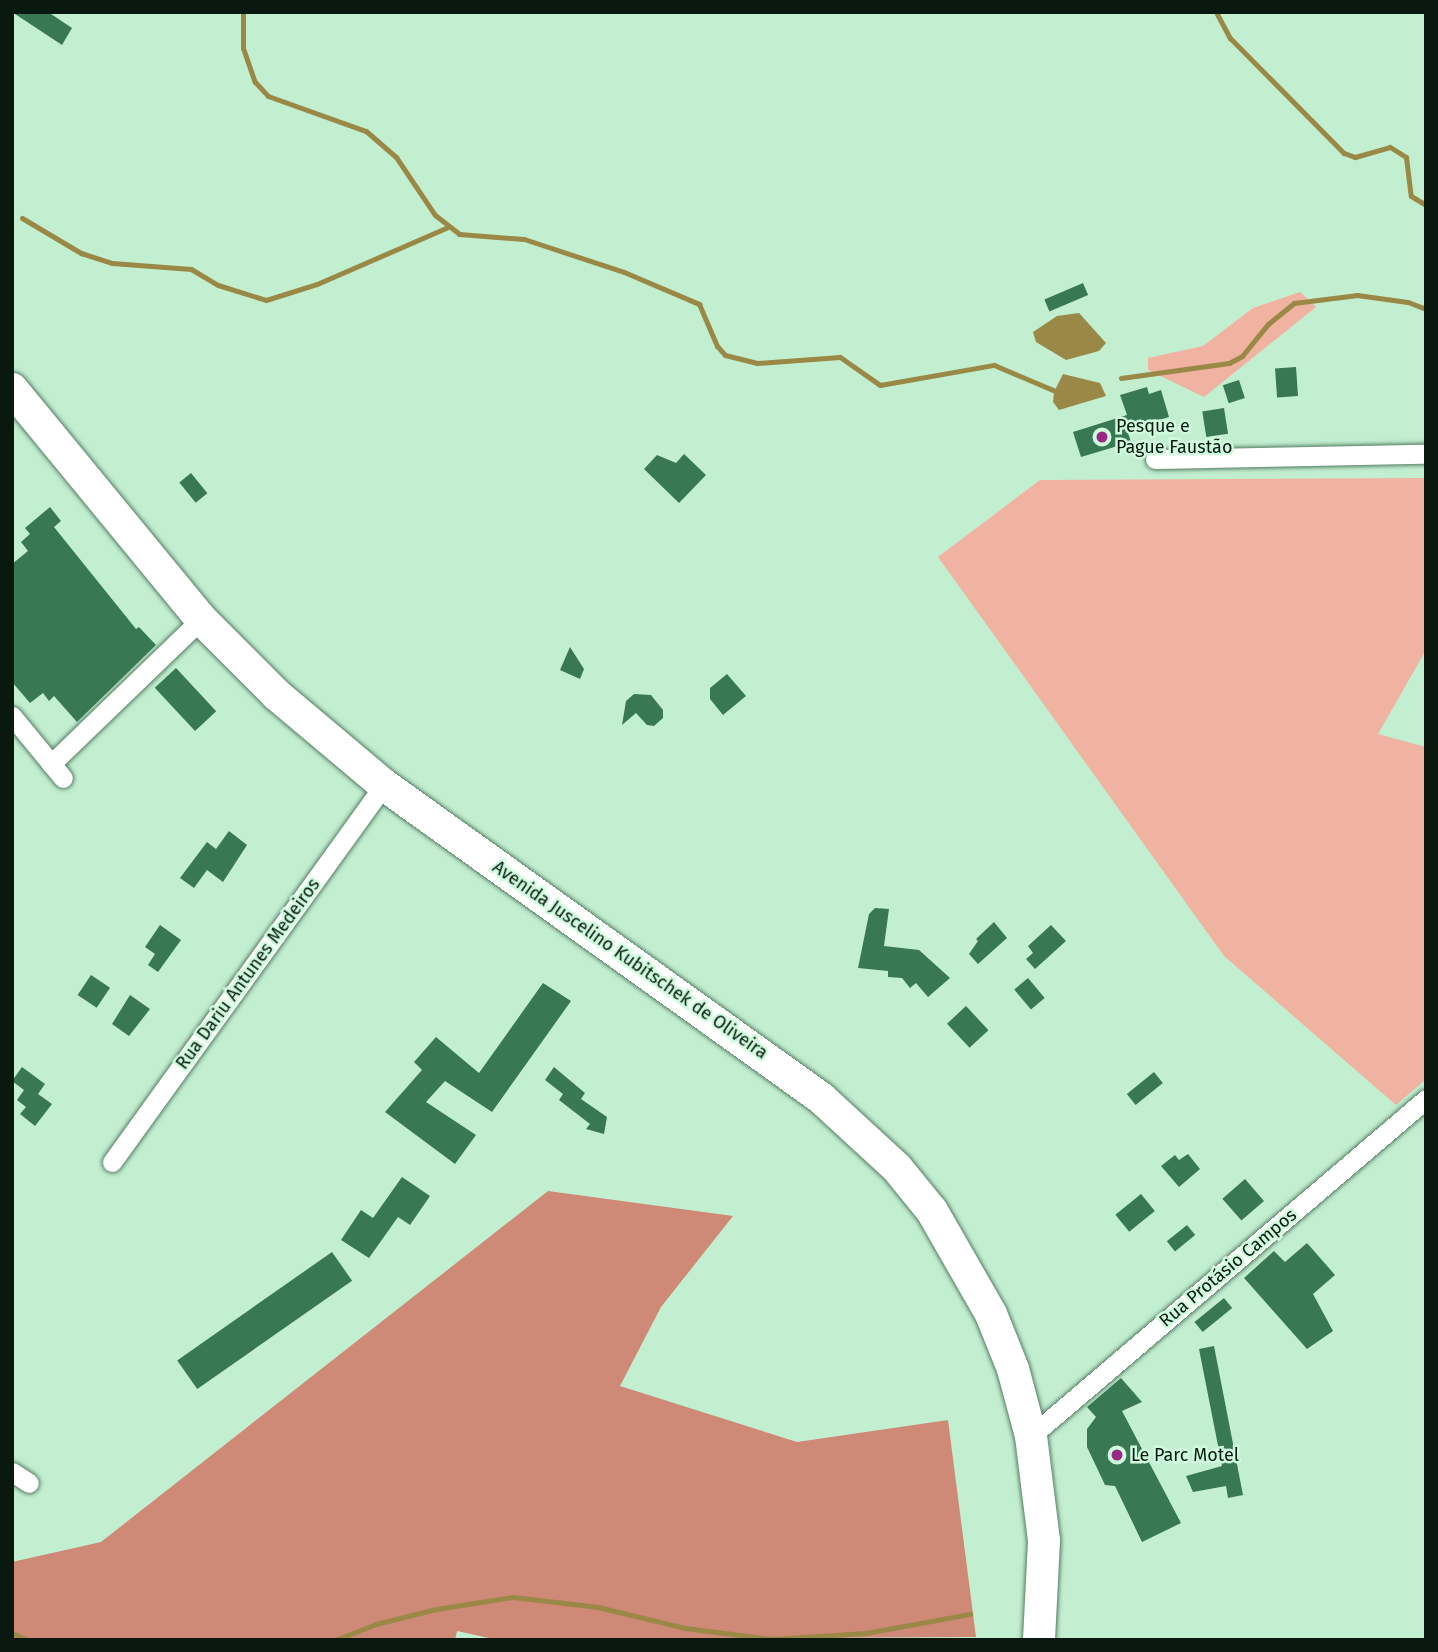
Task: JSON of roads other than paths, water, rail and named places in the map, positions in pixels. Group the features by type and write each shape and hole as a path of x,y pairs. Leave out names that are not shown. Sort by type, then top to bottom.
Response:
{"main road":[{"name":"Avenida Juscelino Kubitschek de Oliveira","path":"12,389 25,412 201,619 276,695 384,785 766,1056 869,1140 932,1211 967,1266 1013,1369 1031,1436 1044,1541 1039,1640"}],"street":[{"path":"1155,459 1426,454"},
{"path":"12,716 57,771 201,619"},
{"name":"Rua Dariu Antunes Medeiros","path":"112,1162 384,785"},
{"name":"Rua Protásio Campos","path":"1031,1436 1426,1099"},
{"path":"12,1472 29,1483"}],"waterway":[{"path":"243,12 243,48 255,82 268,96 366,131 396,157 435,215 459,234 524,239 624,272 699,304 717,346 725,355 757,363 840,357 880,385 994,365 1060,393"},
{"path":"1216,12 1230,38 1344,153 1355,157 1390,147 1406,157 1411,196 1426,205"},
{"path":"22,218 81,253 112,263 191,269 218,285 266,300 317,284 448,227"},
{"path":"1121,378 1229,363 1242,356 1268,324 1294,303 1357,295 1408,302 1426,309"},
{"path":"335,1640 376,1624 436,1609 513,1597 598,1607 685,1628 772,1639 866,1633 970,1614"},
{"path":"12,1633 28,1640"}],"place":[{"name":"Pesque e Pague Faustão","path":"1102,437"},
{"name":"Le Parc Motel","path":"1117,1455"}]}
